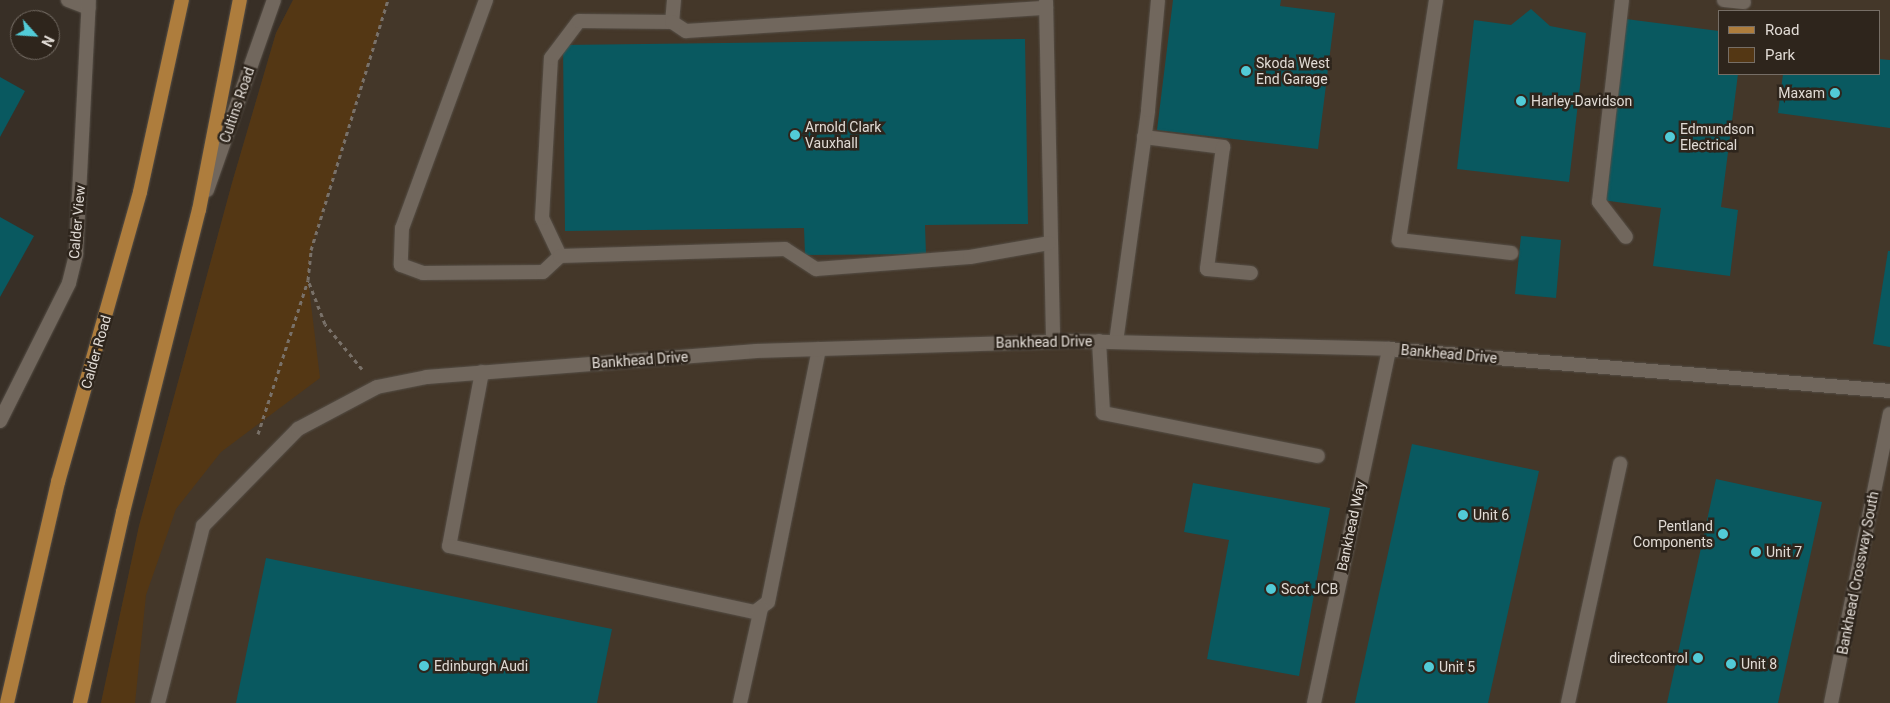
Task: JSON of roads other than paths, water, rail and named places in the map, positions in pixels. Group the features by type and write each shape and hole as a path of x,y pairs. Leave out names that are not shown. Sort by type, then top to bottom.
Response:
{"main road":[{"name":"Calder Road","path":"7,703 58,482 140,192 182,0"},
{"path":"80,703 123,512 199,210 240,0"}],"street":[{"name":"Calder View","path":"0,421 68,283 76,254 89,4 68,0"},
{"name":"Cultins Road","path":"199,210 274,0"},
{"path":"486,0 402,228 401,265 423,273 543,272 560,256 785,249 816,269 970,257 1049,243"},
{"path":"672,22 674,0"},
{"path":"1116,342 1144,137 1158,0"},
{"path":"1436,0 1399,240 1512,253"},
{"path":"1622,0 1598,202 1626,237"},
{"path":"1724,0 1744,2"},
{"path":"560,256 542,218 551,58 579,21 672,22 686,31 1046,4 1049,243 1053,341"},
{"path":"1144,137 1223,147 1207,269 1251,273"},
{"path":"1099,341 1104,413 1318,456"},
{"name":"Bankhead Drive","path":"158,703 203,526 298,429 377,387 427,377 818,349 1099,341 1389,349 1890,391"},
{"path":"482,372 449,546 754,612 768,602 818,349"},
{"name":"Bankhead Way","path":"1314,703 1389,349"},
{"name":"Bankhead Crossway South","path":"1832,703 1890,414"},
{"path":"1568,703 1620,464"},
{"path":"740,703 761,608"}],"place":[{"name":"Skoda West End Garage","path":"1246,71"},
{"name":"Maxam","path":"1835,93"},
{"name":"Harley-Davidson","path":"1521,101"},
{"name":"Arnold Clark Vauxhall","path":"795,135"},
{"name":"Edmundson Electrical","path":"1670,137"},
{"name":"Unit 6","path":"1463,515"},
{"name":"Pentland Components","path":"1723,534"},
{"name":"Unit 7","path":"1756,552"},
{"name":"Scot JCB","path":"1271,589"},
{"name":"directcontrol","path":"1698,658"},
{"name":"Unit 8","path":"1731,664"},
{"name":"Edinburgh Audi","path":"424,666"},
{"name":"Unit 5","path":"1429,667"}]}
